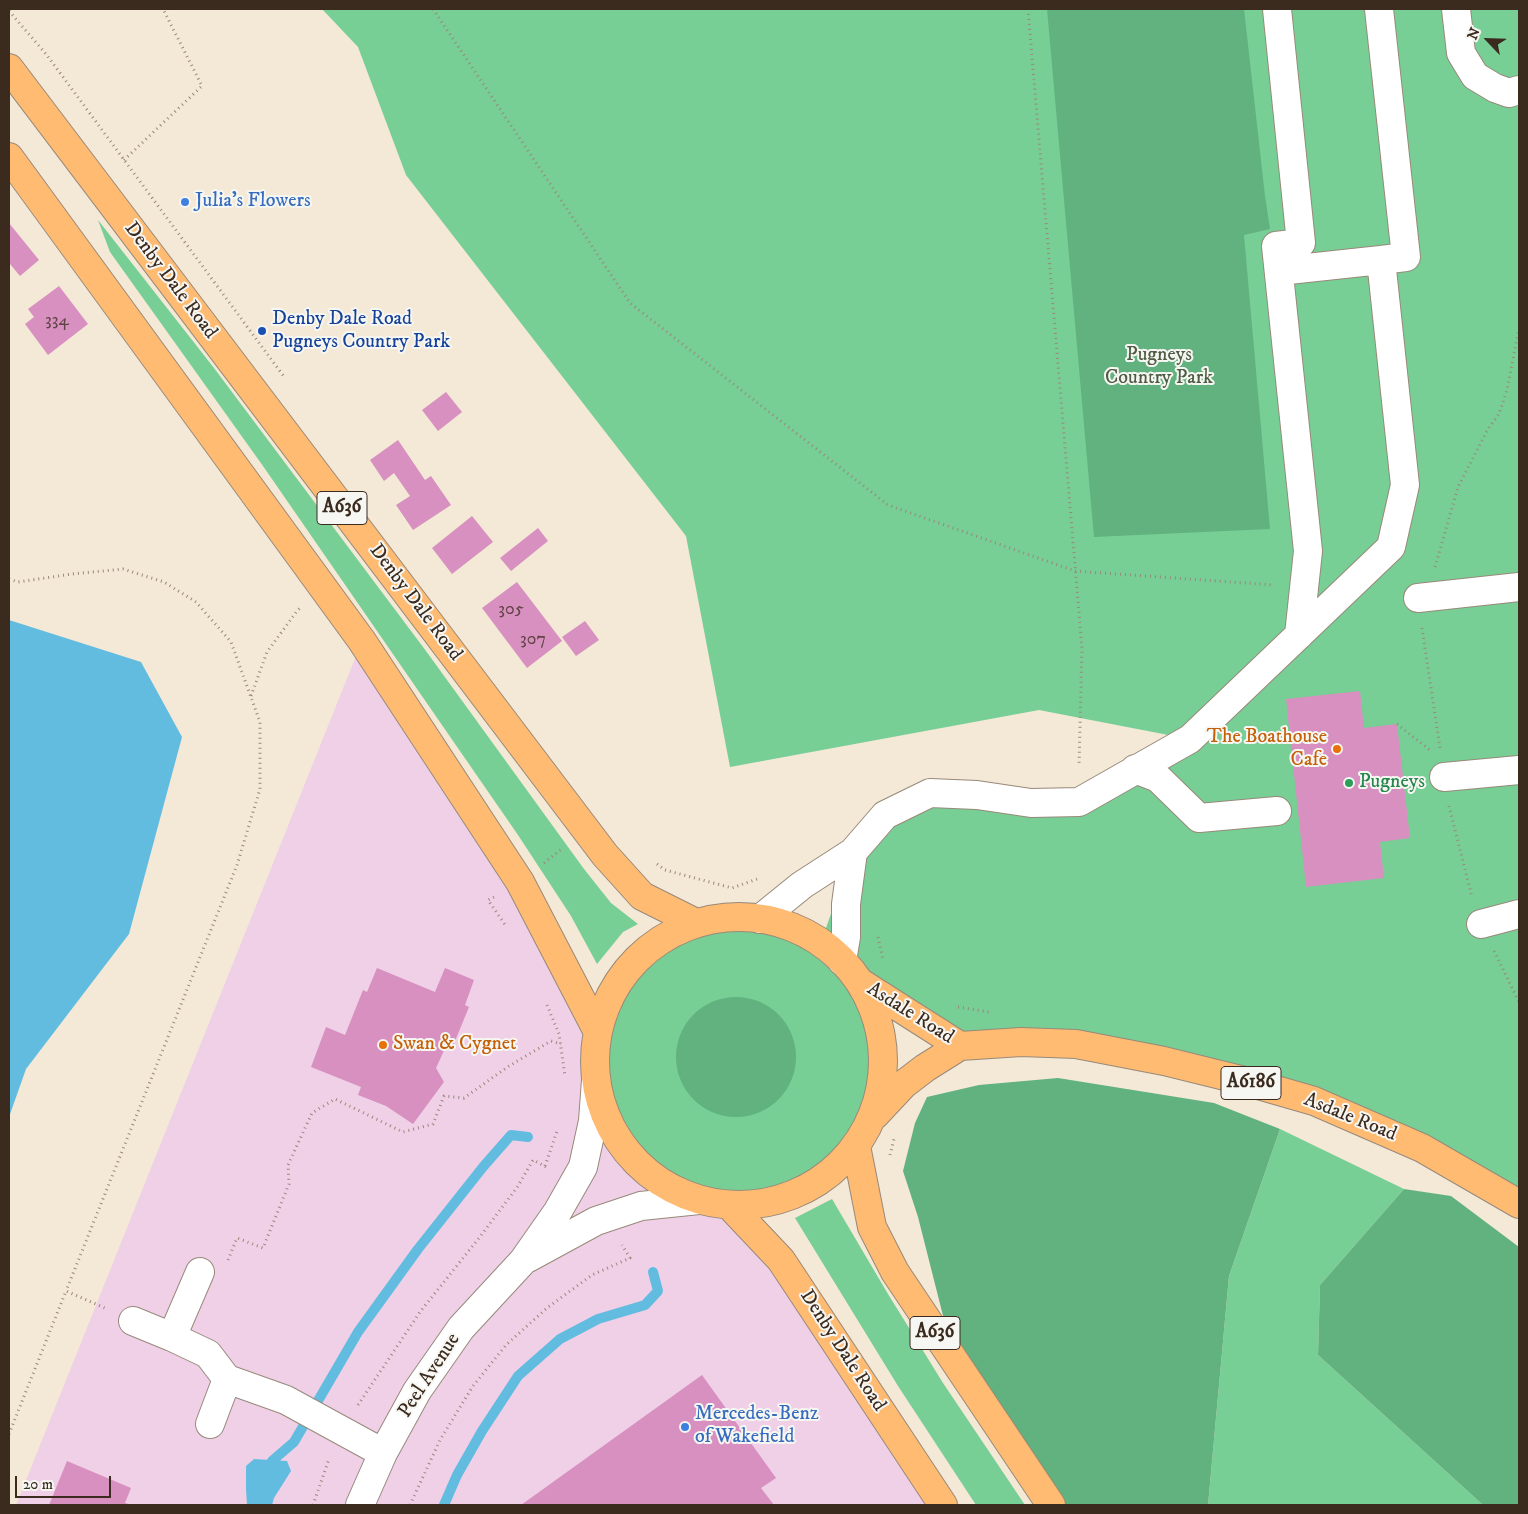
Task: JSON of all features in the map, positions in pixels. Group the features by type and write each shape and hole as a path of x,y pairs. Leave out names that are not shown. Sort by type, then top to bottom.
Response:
{"main road":[{"name":"Denby Dale Road","path":"9,68 605,855 642,896 696,923"},
{"path":"9,157 362,640 520,882 598,1032"},
{"path":"728,918 760,919 792,927 821,943 842,961 860,982 873,1007 881,1034 883,1060 880,1087 872,1118 856,1146 832,1172 801,1192 766,1203 729,1205 699,1200 666,1186 642,1169 623,1147 605,1115 596,1080 595,1056 598,1032 611,995 635,962 663,939 696,923 728,918"},
{"name":"Asdale Road","path":"860,982 960,1046"},
{"name":"Asdale Road","path":"872,1118 904,1084 960,1046 1021,1042 1076,1044 1164,1061 1314,1101 1422,1148 1519,1204"},
{"name":"A636","path":"856,1146 872,1227 895,1272 1051,1505"},
{"name":"Denby Dale Road","path":"729,1205 782,1260 943,1505"}],"street":[{"path":"1277,9 1302,243 1276,246 1308,551 1298,635"},
{"path":"1279,271 1406,257 1379,9"},
{"path":"1456,9 1461,53 1475,76 1495,88 1509,93 1519,90"},
{"path":"760,919 802,885 853,852 885,815 930,793 977,795 1031,803 1079,802 1190,739 1390,547 1405,485 1381,260"},
{"path":"1418,598 1519,587"},
{"path":"1439,765 1519,770"},
{"path":"1135,769 1158,778 1199,818 1277,811"},
{"path":"842,961 846,937 846,904 853,852"},
{"path":"1481,924 1519,914"},
{"name":"Peel Avenue","path":"360,1505 383,1453 417,1391 461,1328 523,1261 558,1212 583,1167 593,1121 596,1080"},
{"name":"Peel Avenue","path":"523,1261 596,1220 642,1206 699,1200"},
{"path":"172,1337 213,1269"},
{"path":"133,1321 208,1354 227,1380 286,1400 383,1453"},
{"path":"210,1424 227,1380"}],"path":[{"path":"93,179 124,160 202,86 163,9"},
{"path":"433,9 630,303 888,505 1075,571 1304,587"},
{"path":"1028,9 1082,648 1079,802"},
{"path":"9,11 46,54 291,386"},
{"path":"1434,570 1458,487 1488,429 1499,414 1507,390 1519,329"},
{"path":"9,579 18,582 123,569 164,582 196,602 231,642 260,722 260,789 240,856 9,1434"},
{"path":"250,697 267,652 297,611 324,589"},
{"path":"1397,724 1439,765"},
{"path":"652,860 664,870 732,888 769,875"},
{"path":"877,929 884,962"},
{"path":"213,1269 237,1238 263,1248 289,1184 288,1165 312,1113 335,1099 403,1132 433,1124 444,1096 464,1098 508,1066 552,1041 561,1044"},
{"path":"890,1155 895,1138"},
{"path":"313,1505 328,1461 361,1399 420,1312 480,1238 518,1186 533,1160 574,1183"},
{"path":"410,1505 440,1440 473,1386 506,1345 547,1308 592,1274 630,1258 606,1217"},
{"path":"66,1291 133,1321"}],"shaded area":[{"path":"362,641 598,1032 595,1056 729,1205 943,1505 16,1505"}],"green space":[{"name":"Pugneys Country Park","path":"322,9 1519,9 1519,1204 1422,1148 1164,1061 960,1046 860,984 873,1007 881,1034 883,1061 881,1087 872,1118 856,1146 832,1172 801,1192 766,1203 729,1205 699,1200 666,1186 642,1169 623,1147 605,1115 596,1080 595,1056 598,1032 611,995 635,962 663,939 696,923 728,917 760,919 792,927 821,942 853,852 930,793 1079,802 1189,739 1039,710 730,767 686,536 406,175 358,47"},
{"path":"1047,9 1244,9 1270,229 1244,235 1270,529 1094,537"},
{"path":"98,220 214,368 426,651 584,869 611,903 638,924 623,932 597,964 571,916 518,835 263,466 110,252"},
{"path":"736,997 748,998 759,1002 769,1007 778,1015 786,1024 791,1034 795,1045 795,1069 791,1080 786,1090 778,1099 769,1107 759,1112 748,1116 736,1117 724,1116 713,1112 703,1107 694,1099 686,1090 681,1080 677,1069 676,1057 677,1045 681,1034 686,1024 694,1015 703,1007 713,1002 724,998"},
{"path":"1058,1078 1214,1103 1280,1129 1229,1276 1208,1505 1046,1505 955,1363 918,1217 903,1171 915,1123 927,1097 979,1085"},
{"path":"1280,1129 1404,1189 1320,1285 1318,1355 1483,1505 1208,1505 1229,1276"},
{"path":"1404,1189 1451,1196 1519,1247 1519,1505 1483,1505 1318,1355 1320,1285"},
{"path":"832,1199 943,1383 1025,1505 976,1505 898,1386 795,1218"}],"water":[{"path":"9,620 141,662 182,737 129,934 26,1069 9,1117"},
{"path":"254,1459 287,1461 291,1471 274,1498 272,1505 247,1505 246,1466"}],"building":[{"path":"9,223 39,260 20,276 9,265"},
{"path":"59,286 88,324 48,355 25,324 34,317 28,309"},
{"path":"446,392 462,412 438,431 422,410"},
{"path":"398,440 425,480 431,476 451,505 413,530 396,505 410,496 394,473 384,481 370,460"},
{"path":"472,516 493,542 452,574 432,548"},
{"path":"538,528 548,541 511,571 500,558"},
{"path":"517,582 562,641 527,668 482,608"},
{"path":"585,621 599,640 576,656 562,637"},
{"name":"Pugneys","path":"1360,691 1364,728 1397,724 1410,838 1380,842 1384,878 1306,887 1286,699"},
{"name":"Swan & Cygnet","path":"377,968 435,992 445,968 474,980 465,1005 469,1007 453,1046 447,1044 436,1068 444,1082 413,1124 386,1106 358,1095 361,1087 311,1067 326,1027 345,1035 363,990 367,992"},
{"name":"Mercedes-Benz of Wakefield","path":"702,1375 776,1478 761,1488 774,1505 521,1505"},
{"path":"67,1461 131,1488 125,1503 132,1505 49,1505"}],"waterway":[{"path":"272,1461 294,1442 358,1332 418,1249 511,1135 528,1137"},
{"path":"444,1505 457,1475 482,1431 518,1376 560,1339 598,1319 645,1305 658,1291 653,1272"}],"place":[{"name":"Julia's Flowers","path":"185,202"},
{"name":"Denby Dale Road Pugneys Country Park","path":"262,331"},
{"name":"The Boathouse Cafe","path":"1337,749"},
{"name":"Pugneys","path":"1349,783"},
{"name":"Swan & Cygnet","path":"383,1045"},
{"name":"Mercedes-Benz of Wakefield","path":"685,1427"}]}
